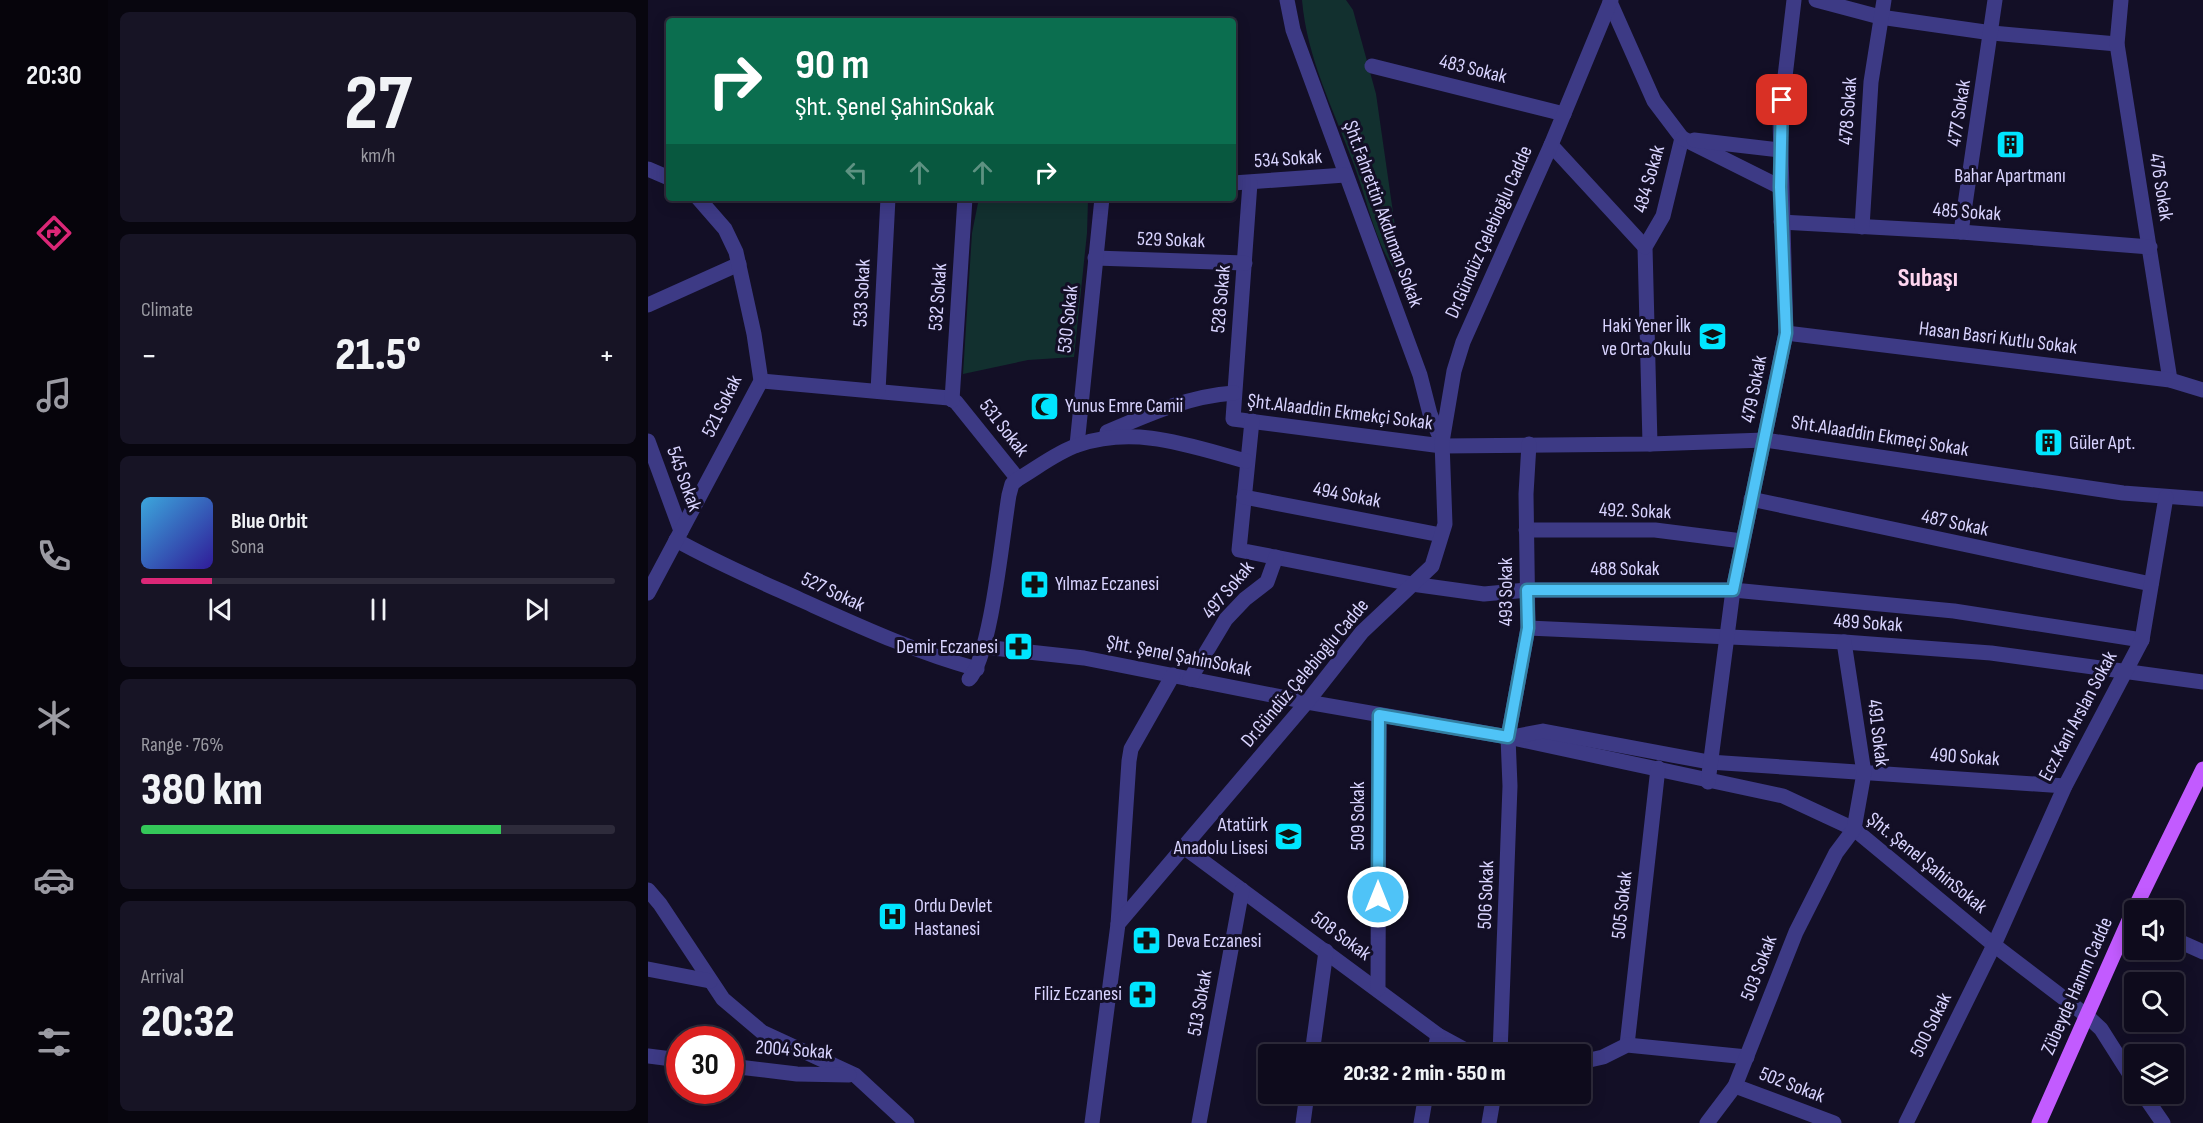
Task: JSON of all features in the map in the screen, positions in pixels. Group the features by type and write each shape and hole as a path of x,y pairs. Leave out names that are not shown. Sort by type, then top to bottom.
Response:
{"main road":[{"name":"Zübeyde Hanım Cadde","path":"2141,900 2203,769"},
{"name":"Zübeyde Hanım Cadde","path":"2039,1123 2124,937"}],"street":[{"name":"Şht.Fahrettin Akduman Sokak","path":"1287,0 1293,30 1404,330 1420,375 1430,414 1442,444"},
{"name":"479 Sokak","path":"1708,782 1733,590 1786,333 1780,187 1780,119 1794,0"},
{"path":"1815,0 1880,17 1992,33 2117,44"},
{"name":"478 Sokak","path":"1862,227 1871,82 1884,0"},
{"name":"477 Sokak","path":"1961,232 1992,33 1995,0"},
{"name":"476 Sokak","path":"2121,0 2117,44 2170,380"},
{"name":"484 Sokak","path":"1610,1 1654,101 1682,138 1780,187"},
{"name":"Dr.Gündüz Çelebioğlu Cadde","path":"1118,924 1307,702 1362,632 1432,566 1445,524 1442,444 1463,342 1551,145 1610,1"},
{"name":"483 Sokak","path":"1372,66 1564,114"},
{"name":"484 Sokak","path":"1682,138 1780,150"},
{"name":"484 Sokak","path":"1645,247 1663,216 1682,138"},
{"path":"1551,145 1645,247 1650,444"},
{"path":"648,169 666,177"},
{"name":"534 Sokak","path":"1236,183 1346,175"},
{"name":"528 Sokak","path":"1233,420 1250,183"},
{"name":"521 Sokak","path":"648,593 761,381 754,334 739,264 725,229 701,201"},
{"name":"533 Sokak","path":"878,391 888,201"},
{"name":"532 Sokak","path":"952,400 965,201"},
{"name":"530 Sokak","path":"1077,445 1102,201"},
{"name":"485 Sokak","path":"1781,222 1961,232 2150,247"},
{"name":"529 Sokak","path":"1095,258 1245,263"},
{"path":"648,305 739,264"},
{"name":"Hasan Basri Kutlu Sokak","path":"1786,333 2170,380 2203,390"},
{"name":"531 Sokak","path":"761,381 941,396 952,400 1018,479 1012,484 1009,495 983,647 974,675"},
{"name":"Şht.Alaaddin Ekmekçi Sokak","path":"1077,445 1162,408 1198,397 1234,393"},
{"name":"Şht.Alaaddin Ekmekçi Sokak","path":"1233,420 1442,444"},
{"name":"488 Sokak","path":"1252,421 1246,461 1239,550 1412,584 1484,594 1527,590 1733,590 1954,610 2142,640"},
{"path":"1018,479 1077,445 1123,435 1162,439 1246,461"},
{"name":"Sht.Alaaddin Ekmeçi Sokak","path":"1442,444 1650,444 1765,440 2123,493 2203,500"},
{"name":"545 Sokak","path":"648,441 651,458 679,536"},
{"name":"493 Sokak","path":"1508,737 1528,628 1526,530 1529,444"},
{"name":"494 Sokak","path":"1244,497 1441,535"},
{"name":"Ecz.Kani Arslan Sokak","path":"1994,945 2065,786 2142,640 2166,497"},
{"name":"487 Sokak","path":"1750,499 1966,547 2151,584"},
{"name":"492. Sokak","path":"1526,530 1655,530 1742,541"},
{"name":"527 Sokak","path":"679,536 730,569 883,638 938,658 974,675"},
{"name":"497 Sokak","path":"1190,679 1226,619 1245,599 1267,582 1276,557"},
{"name":"489 Sokak","path":"1528,628 1844,642 1991,653 2203,682"},
{"name":"491 Sokak","path":"1844,642 1864,772 1854,829"},
{"name":"Şht. Şenel ŞahinSokak","path":"983,647 1084,658 1307,702 1508,737 1658,768 1708,782 1783,796 1854,829 1994,945 2087,1016 2101,1029 2124,1065"},
{"path":"1092,1123 1118,924 1128,761 1131,749 1173,675"},
{"name":"509 Sokak","path":"1378,989 1379,715"},
{"name":"Şht. Şenel ŞahinSokak","path":"1508,737 1543,731 1709,762 1864,772"},
{"name":"506 Sokak","path":"1500,1044 1510,786 1508,737"},
{"name":"505 Sokak","path":"1627,1046 1658,768"},
{"name":"490 Sokak","path":"1864,772 2065,786"},
{"name":"503 Sokak","path":"1707,1123 1735,1086 1796,932 1836,853 1854,829"},
{"name":"508 Sokak","path":"1185,848 1438,1035 1455,1044"},
{"path":"648,890 660,904 710,981 734,1011 762,1032 855,1075 907,1123"},
{"name":"513 Sokak","path":"1199,1123 1242,890"},
{"path":"2184,943 2203,952"},
{"name":"500 Sokak","path":"1906,1123 1994,945"},
{"path":"1313,1044 1326,951"},
{"path":"648,969 710,981"},
{"path":"1436,1044 1438,1035"},
{"path":"1591,1060 1603,1058 1627,1046 1747,1057"},
{"path":"648,1056 666,1058"},
{"name":"2004 Sokak","path":"744,1068 797,1074 855,1075"},
{"name":"502 Sokak","path":"1735,1086 1834,1123"},
{"path":"1303,1123 1306,1104"},
{"path":"1420,1123 1424,1104"},
{"path":"1489,1123 1492,1104"},
{"path":"2150,1104 2163,1123"}],"green space":[{"path":"1302,0 1346,0 1353,10 1376,94 1403,282 1380,241 1354,165 1322,84 1309,43"},
{"path":"978,201 1088,201 1087,233 1074,357 1028,360 963,374 972,233"}],"place":[{"name":"Bahar Apartmanı","path":"2010,145"},
{"name":"Haki Yener İlk ve Orta Okulu","path":"1712,337"},
{"name":"Yunus Emre Camii","path":"1044,406"},
{"name":"Güler Apt.","path":"2048,443"},
{"name":"Yılmaz Eczanesi","path":"1034,584"},
{"name":"Demir Eczanesi","path":"1019,647"},
{"name":"Atatürk Anadolu Lisesi","path":"1289,836"},
{"name":"Ordu Devlet Hastanesi","path":"893,917"},
{"name":"Deva Eczanesi","path":"1146,941"},
{"name":"Filiz Eczanesi","path":"1143,994"}],"district":[{"name":"Subaşı","path":"1928,278"}],"route":[{"path":"1378,897 1379,715 1508,737 1528,628 1527,590 1733,590 1786,333 1780,187 1782,100"}]}
